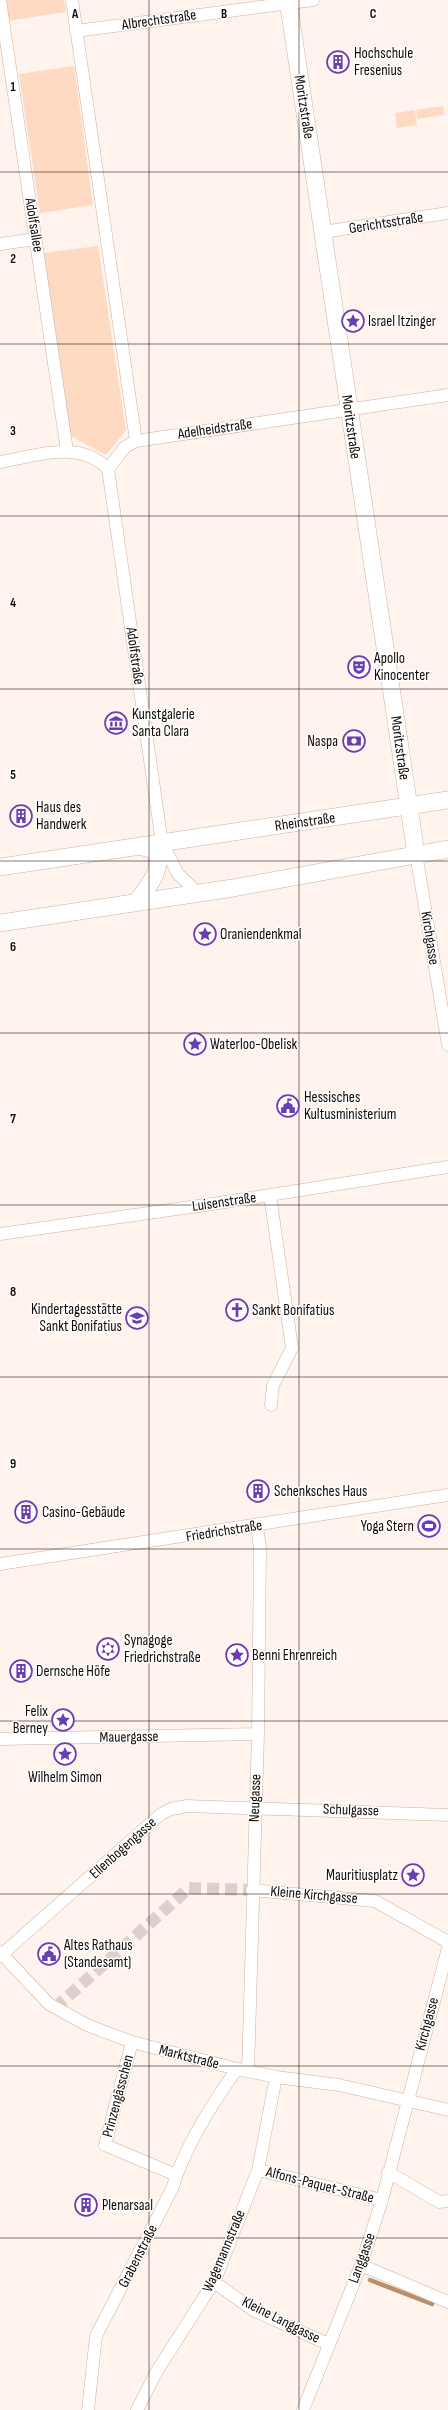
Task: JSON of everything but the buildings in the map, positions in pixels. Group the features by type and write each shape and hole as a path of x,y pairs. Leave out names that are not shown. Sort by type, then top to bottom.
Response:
{"main road":[{"name":"Moritzstraße","path":"288,2 416,854"},
{"name":"Rheinstraße","path":"0,867 448,800"},
{"path":"136,902 155,875 158,865 154,850 140,846"},
{"path":"0,923 198,893 448,849"}],"street":[{"name":"Adolfsallee","path":"0,0 3,43 36,239 67,451"},
{"path":"72,0 136,441"},
{"name":"Albrechtstraße","path":"76,31 288,2 313,0"},
{"name":"Gerichtsstraße","path":"323,232 448,213"},
{"path":"0,244 36,239"},
{"name":"Adelheidstraße","path":"108,469 125,446 136,441 448,396"},
{"path":"0,462 67,451 89,455 108,469"},
{"name":"Adolfstraße","path":"108,469 162,843"},
{"path":"162,843 178,874 198,893"},
{"name":"Kirchgasse","path":"416,854 448,1045"},
{"name":"Luisenstraße","path":"0,1234 270,1195 448,1167"},
{"path":"270,1195 292,1348 273,1385 271,1404"},
{"name":"Friedrichstraße","path":"0,1564 257,1526 448,1495"},
{"name":"Neugasse","path":"243,2070 258,1734 260,1548 257,1526"},
{"name":"Mauergasse","path":"0,1739 258,1734"},
{"name":"Ellenbogengasse","path":"1,1954 14,1945 161,1814 170,1809 187,1806 254,1807"},
{"name":"Schulgasse","path":"254,1807 448,1815"},
{"name":"Kleine Kirchgasse","path":"252,1890 375,1901 448,1942"},
{"name":"Kirchgasse","path":"406,2100 448,1948"},
{"name":"Marktstraße","path":"1,1954 49,2004 87,2025 132,2042 243,2070 276,2077 340,2085 448,2110"},
{"name":"Prinzengässchen","path":"132,2042 105,2145 176,2176"},
{"name":"Grabenstraße","path":"88,2410 96,2336 172,2189 176,2176 212,2104 243,2070"},
{"name":"Wagemannstraße","path":"137,2410 157,2372 214,2282 258,2170 276,2077"},
{"name":"Langgasse","path":"303,2410 328,2344 361,2265 382,2200 406,2100"},
{"name":"Alfons-Paquet-Straße","path":"258,2170 382,2200"},
{"path":"388,2172 439,2202 448,2201"},
{"path":"361,2265 448,2302"},
{"name":"Kleine Langgasse","path":"214,2282 253,2310 328,2344"}],"shaded area":[{"path":"4,0 64,0 66,12 7,21"},
{"path":"74,66 93,205 40,213 19,74"},
{"path":"443,106 444,115 417,119 416,110"},
{"path":"415,110 417,125 397,128 395,113"},
{"path":"98,246 126,430 106,455 69,435 43,253"}],"waterway":[{"path":"370,2280 432,2304"}],"tunnel":[{"path":"55,2008 189,1888 252,1890"}],"place":[{"name":"Hochschule Fresenius","path":"338,62"},
{"name":"Israel Itzinger","path":"353,321"},
{"name":"Apollo Kinocenter","path":"359,667"},
{"name":"Kunstgalerie Santa Clara","path":"116,723"},
{"name":"Naspa","path":"354,741"},
{"name":"Haus des Handwerk","path":"21,816"},
{"name":"Oraniendenkmal","path":"205,934"},
{"name":"Waterloo-Obelisk","path":"195,1044"},
{"name":"Hessisches Kultusministerium","path":"288,1106"},
{"name":"Sankt Bonifatius","path":"237,1310"},
{"name":"Kindertagesstätte Sankt Bonifatius","path":"137,1318"},
{"name":"Schenksches Haus","path":"258,1491"},
{"name":"Casino-Gebäude","path":"26,1512"},
{"name":"Yoga Stern","path":"429,1526"},
{"name":"Synagoge Friedrichstraße","path":"108,1649"},
{"name":"Benni Ehrenreich","path":"237,1655"},
{"name":"Dernsche Höfe","path":"21,1671"},
{"name":"Felix Berney","path":"63,1720"},
{"name":"Wilhelm Simon","path":"65,1754"},
{"name":"Mauritiusplatz","path":"413,1875"},
{"name":"Altes Rathaus (Standesamt)","path":"49,1954"},
{"name":"Plenarsaal","path":"86,2205"}]}
